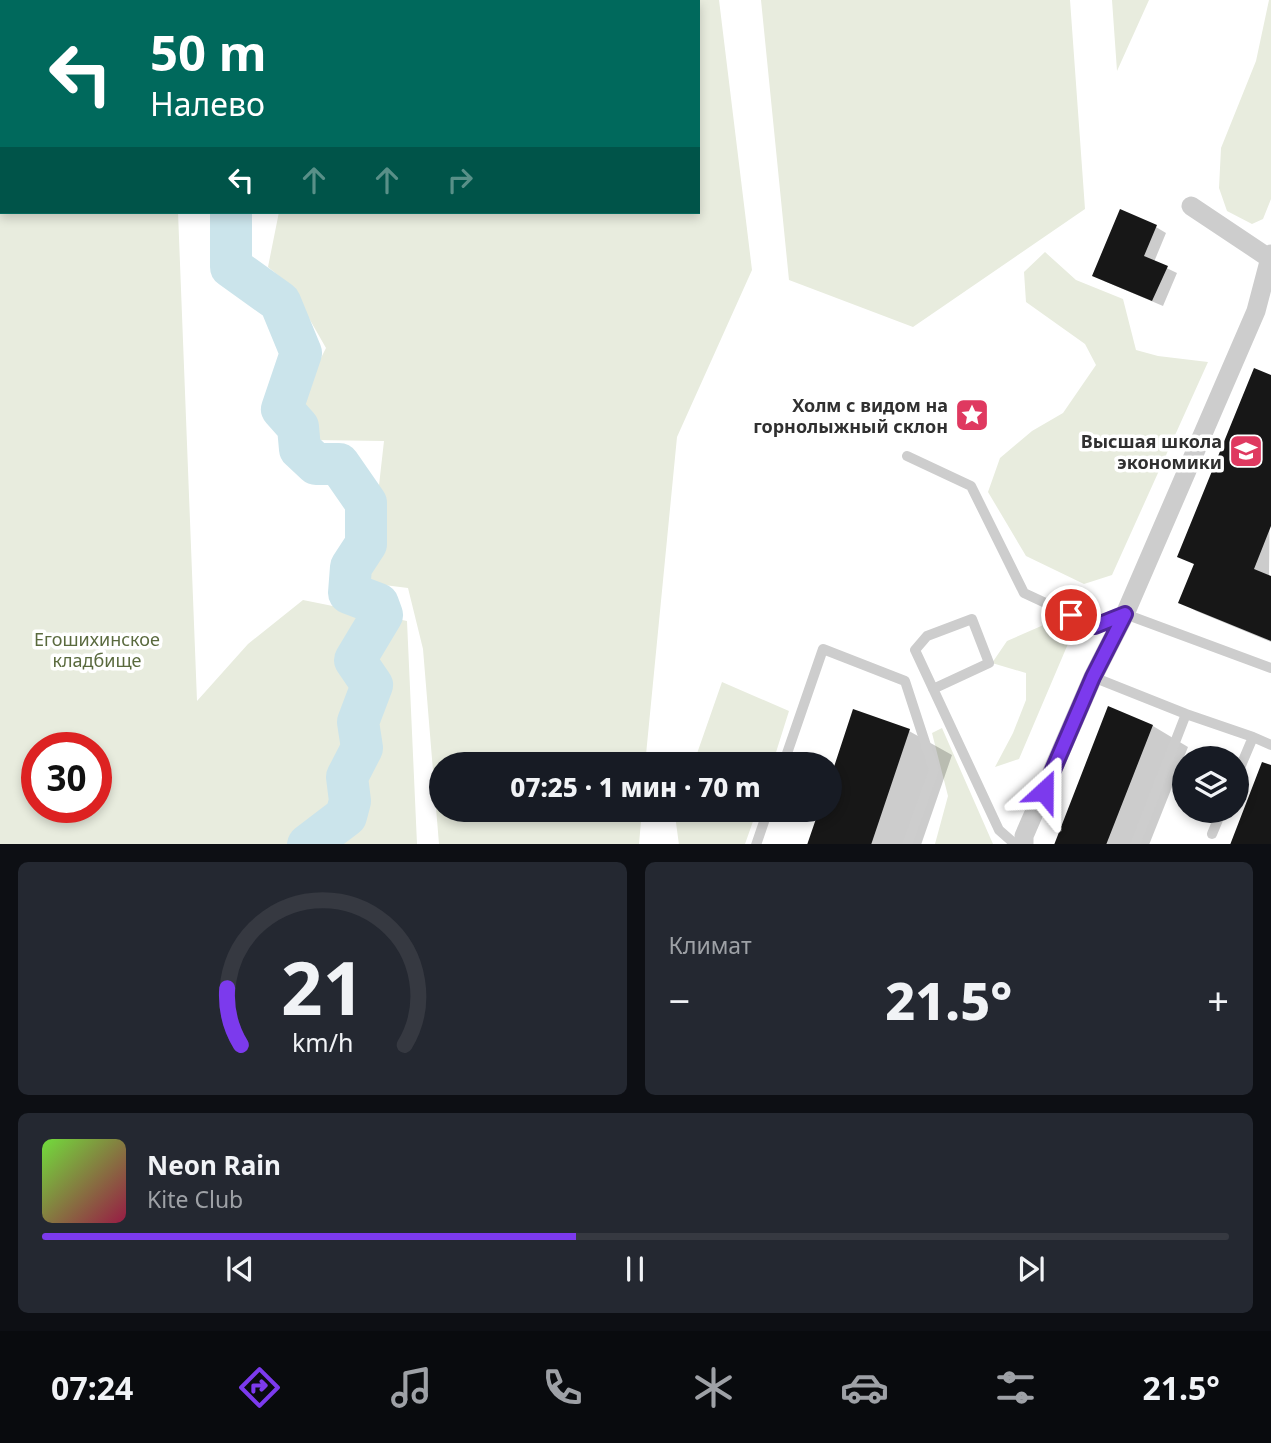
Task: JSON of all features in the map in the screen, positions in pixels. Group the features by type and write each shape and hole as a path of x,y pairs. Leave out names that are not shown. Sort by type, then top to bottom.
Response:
{"street":[{"path":"1024,844 1024,836 1093,677 1125,614 1260,312 1270,257 1191,206"}],"lane":[{"path":"908,456 971,486 1024,593 1095,626 1125,614 1271,668"},
{"path":"933,689 989,663 972,619 927,636 915,650 933,689 999,830 1015,844"},
{"path":"787,752 823,649 905,681 934,770 907,844"},
{"path":"1093,677 1271,745"},
{"path":"1135,844 1186,714"},
{"path":"1249,746 1253,737"},
{"path":"756,844 764,822"},
{"path":"1212,834 1217,823"}],"green space":[{"path":"700,0 719,0 752,270 677,437 646,752 431,752 423,649 408,588 368,583 384,441 312,440 298,404 326,348 290,285 268,267 279,214 700,214"},
{"path":"761,0 1070,0 1085,209 913,327 789,280"},
{"path":"1112,0 1149,0 1117,71"},
{"path":"1269,0 1271,199 1263,219 1252,224 1227,211 1219,188 1221,148 1256,61"},
{"name":"Егошихинское кладбище","path":"0,214 178,214 197,701 248,644 303,600 407,621 417,844 0,844"},
{"path":"1045,252 1076,280 1123,299 1136,350 1158,356 1208,362 1112,575 1084,584 1026,556 988,492 1000,458 1032,431 1063,413 1096,365 1085,344 1026,302 1024,272"},
{"path":"1055,620 1076,625 1019,759 995,767 1026,700 1026,673 992,663 1007,641"},
{"path":"722,682 789,711 776,752 698,752"},
{"path":"942,728 993,844 935,844 948,796 932,733"},
{"path":"437,822 641,822 639,844 439,844"},
{"path":"676,822 753,822 745,844 679,844"}],"building":[{"path":"1120,209 1157,225 1144,256 1168,266 1152,301 1092,276"},
{"name":"Высшая школа экономики","path":"1254,368 1271,375 1271,526 1254,569 1271,576 1271,641 1178,603 1194,564 1177,557"},
{"path":"1108,706 1153,725 1106,844 1054,844"},
{"path":"853,709 910,729 871,844 807,844 815,822 842,822 842,752 839,752"},
{"path":"1262,762 1271,765 1271,844 1230,844 1238,823 1249,823 1249,796"}],"waterway":[{"path":"231,214 231,267 280,302 301,353 282,409 298,427 300,449 316,464 339,464 366,503 366,544 351,567 349,593 378,604 382,615 355,660 372,685 358,722 362,748 347,777 350,801 346,816 309,844"}],"place":[{"name":"Холм с видом на горнолыжный склон","path":"972,415"},
{"name":"Высшая школа экономики","path":"1246,451"}],"route":[{"path":"1044,791 1093,677 1125,614 1095,626 1071,615"}]}
